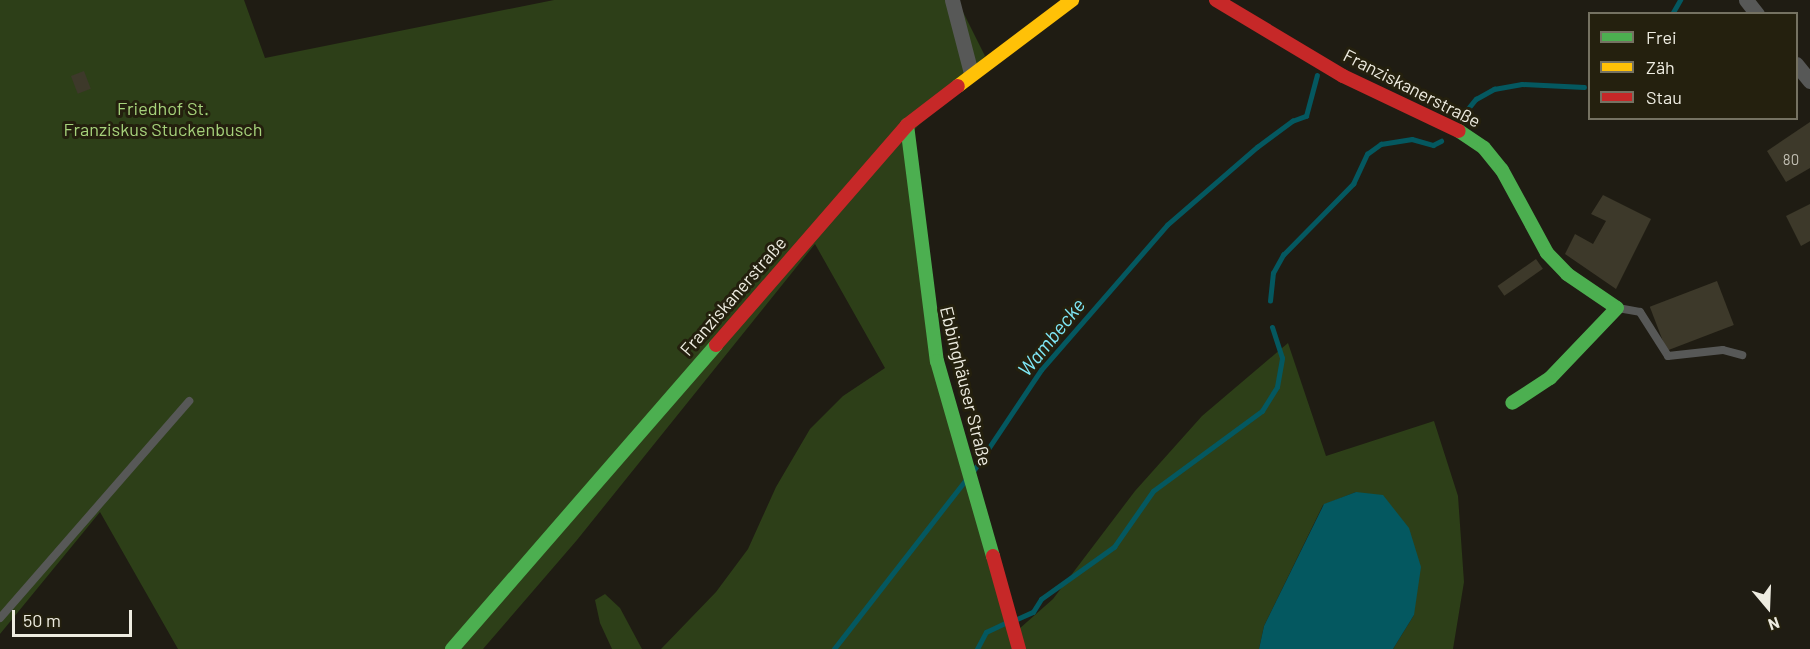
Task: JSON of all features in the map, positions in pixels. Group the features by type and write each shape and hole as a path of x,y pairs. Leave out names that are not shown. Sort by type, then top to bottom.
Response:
{"street":[{"path":"952,0 971,74"},
{"name":"Franziskanerstraße","path":"452,649 907,125 971,74 1072,0"},
{"name":"Franziskanerstraße","path":"1216,0 1343,76 1466,135 1484,148 1502,170 1547,253 1567,274 1617,308"},
{"path":"1746,0 1755,12"},
{"path":"1798,65 1810,81"},
{"name":"Ebbinghäuser Straße","path":"907,125 928,312 937,360 1019,649"},
{"path":"1512,403 1550,378 1617,308"}],"lane":[{"path":"1617,308 1640,312 1668,356 1723,350 1742,355"},
{"path":"0,618 189,401"}],"green space":[{"name":"Friedhof St. Franziskus Stuckenbusch","path":"0,0 244,0 265,58 554,0 957,0 985,56 914,130 937,340 1019,629 1053,599 1135,491 1202,416 1288,343 1326,456 1434,421 1458,496 1464,582 1453,649 1393,649 1414,615 1356,492 1323,505 1264,626 1259,649 661,649 716,592 748,549 776,487 810,429 843,396 885,368 815,244 577,540 483,649 178,649 100,512 0,634"},
{"path":"605,594 620,608 642,649 612,649 600,623 595,600"}],"water":[{"path":"1356,492 1383,495 1409,528 1421,567 1414,615 1393,649 1259,649 1264,626 1324,504"}],"building":[{"path":"84,71 91,89 78,94 71,76"},
{"path":"1810,122 1810,168 1786,182 1767,151"},
{"path":"1603,195 1651,219 1616,289 1565,254 1575,234 1593,244 1606,221 1591,214"},
{"path":"1810,204 1810,241 1801,246 1786,216"},
{"path":"1536,259 1543,269 1504,296 1497,286"},
{"path":"1717,281 1734,325 1667,351 1650,307"}],"waterway":[{"name":"Wambecke","path":"1673,12 1680,0"},
{"name":"Wambecke","path":"974,470 1041,370 1167,225 1257,147 1292,121 1306,116 1317,75"},
{"name":"Wambecke","path":"1462,116 1476,99 1494,89 1522,84 1584,87"},
{"name":"Wambecke","path":"1270,301 1273,273 1283,255 1353,184 1367,154 1381,144 1412,139 1433,145 1441,141"},
{"name":"Wambecke","path":"1017,619 1033,612 1041,599 1114,547 1153,491 1262,411 1277,387 1282,358 1272,328"},
{"name":"Wambecke","path":"834,649 965,481"},
{"name":"Wambecke","path":"977,649 986,632 1007,622"}],"traffic: fast":[{"path":"907,125 937,361 993,556"},
{"path":"1459,131 1484,148 1502,170 1547,253 1567,274 1617,308 1550,378 1512,403"},
{"path":"452,649 716,345"}],"traffic: slow":[{"path":"958,86 1072,0"}],"traffic: jam":[{"path":"1216,0 1343,76 1459,131"},
{"path":"716,345 907,125 958,86"},
{"path":"993,556 1019,649"}]}
